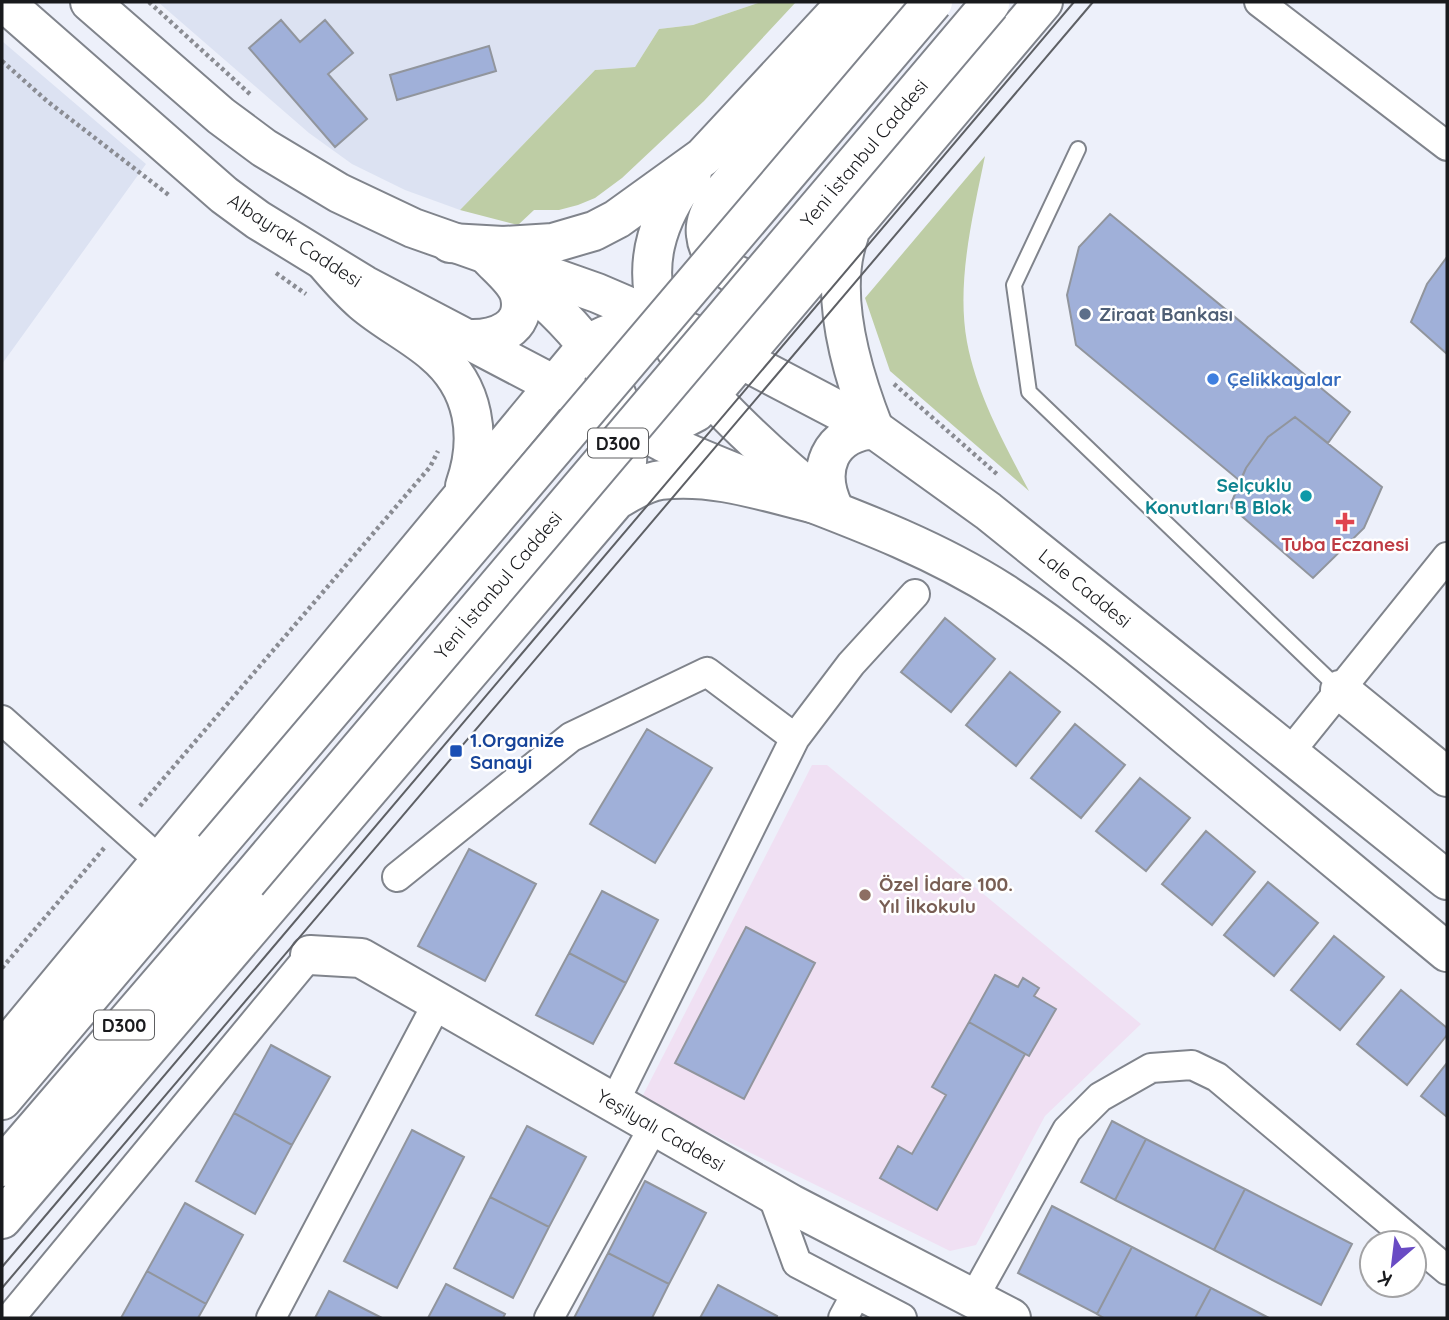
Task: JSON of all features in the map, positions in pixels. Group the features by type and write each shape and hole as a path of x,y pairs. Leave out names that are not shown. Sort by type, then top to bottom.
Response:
{"main road":[{"name":"Albayrak Caddesi","path":"4,2 224,195 326,263 625,422 703,460 834,509"},
{"path":"2,1219 616,500 626,479 629,458 625,422 614,389 587,346 553,307 490,258 367,208 264,148 182,83 90,2"},
{"path":"834,509 710,398 688,372 653,274 660,228 683,184 703,157 847,2"},
{"path":"839,244 793,281 760,285 741,279 712,252 706,235 708,217 717,199 889,2"},
{"name":"D300","path":"2,1100 933,2"},
{"path":"625,422 669,426 685,421 710,398 1043,2"},
{"name":"Yeni İstanbul Caddesi","path":"2,1167 247,882 991,3"},
{"path":"450,243 529,246 575,238 617,219 703,157"},
{"path":"834,509 826,493 824,470 834,448 855,431 874,429 858,382 841,299 839,244"},
{"path":"470,339 489,340 503,335 520,312 520,295 490,258"},
{"name":"Lale Caddesi","path":"490,258 597,293 743,359 874,429 988,511 1447,880"},
{"path":"326,263 365,304 435,354 462,386 475,423 471,471 462,495"},
{"path":"2,1052 587,346 612,332 673,328"},
{"path":"462,495 503,464 533,462 560,476 574,498 577,513 571,539 558,570"},
{"path":"616,500 638,487 660,480 687,479 725,484 834,509 938,556 1002,592 1101,664 1447,952"},
{"path":"1002,592 1057,611 1112,646 1251,761 1266,767 1279,764 1290,752"},
{"path":"1340,690 1447,777"},
{"name":"Yeşilyalı Caddesi","path":"310,955 361,958 772,1194 1011,1318"}],"street":[{"path":"1259,2 1447,146"},
{"path":"1290,752 1447,558"},
{"path":"614,1103 796,738 851,664 915,594"},
{"path":"397,877 571,737 707,672 796,738"},
{"path":"2,720 159,860"},
{"path":"9,1318 310,955"},
{"path":"271,1318 438,1002"},
{"path":"973,1299 1067,1130 1100,1097 1151,1068 1192,1065 1217,1077 1447,1269"},
{"path":"549,1318 654,1126"},
{"path":"772,1194 797,1262 850,1306 902,1318"}],"lane":[{"path":"1078,149 1014,285 1029,392 1340,690"}],"path":[{"path":"149,2 255,100"},
{"path":"2,968 430,467 449,428 475,423"}],"shaded area":[{"path":"158,2 761,2 693,25 659,29 635,67 595,70 460,210 405,190 352,164 309,133"},
{"path":"2,41 146,164 2,364"},
{"name":"Özel İdare 100. Yıl İlkokulu","path":"812,765 827,765 1141,1024 1045,1116 976,1245 950,1251 641,1099"}],"green space":[{"path":"761,2 796,2 704,101 622,178 595,198 559,210 534,210 518,225 460,210 595,70 635,67 659,29 693,25"},
{"path":"985,156 967,249 963,296 967,342 984,400 1029,491 890,371 865,298"}],"building":[{"path":"281,20 300,42 325,20 353,53 328,74 367,119 335,147 249,48"},
{"path":"489,46 496,71 397,100 390,75"},
{"name":"Çelikkayalar","path":"1110,214 1350,412 1328,443 1295,417 1268,437 1240,481 1076,345 1067,295 1079,247"},
{"path":"1447,257 1447,354 1411,322 1427,284"},
{"name":"Selçuklu Konutları B Blok","path":"1295,417 1382,487 1364,528 1313,578 1230,506 1246,468 1268,437"},
{"path":"945,618 995,659 951,712 901,672"},
{"path":"1010,672 1060,712 1016,766 966,725"},
{"path":"1075,724 1125,765 1081,818 1031,778"},
{"path":"647,729 712,768 655,863 590,824"},
{"path":"1140,778 1190,818 1146,871 1096,831"},
{"path":"1206,831 1255,872 1212,925 1162,884"},
{"path":"469,849 536,884 485,981 418,946"},
{"path":"1268,882 1318,923 1274,976 1224,935"},
{"path":"602,891 658,920 626,983 569,953"},
{"path":"746,927 815,963 744,1099 675,1063"},
{"path":"1334,936 1384,977 1340,1030 1291,990"},
{"path":"569,953 626,983 593,1044 536,1015"},
{"path":"995,975 1018,987 1023,978 1039,988 1034,996 1056,1009 1029,1056 969,1022"},
{"path":"1401,990 1447,1028 1447,1035 1407,1085 1357,1044"},
{"path":"969,1022 1025,1054 937,1210 880,1178 898,1146 912,1154 946,1095 932,1087"},
{"path":"271,1045 330,1077 292,1145 234,1113"},
{"path":"1447,1063 1447,1117 1421,1096"},
{"path":"234,1113 292,1145 255,1214 196,1181"},
{"path":"1112,1121 1146,1139 1115,1200 1081,1182"},
{"path":"527,1126 586,1157 549,1227 490,1197"},
{"path":"412,1130 464,1157 397,1288 344,1261"},
{"path":"1146,1139 1245,1189 1214,1250 1115,1200"},
{"path":"645,1181 706,1213 669,1284 608,1253"},
{"path":"1245,1189 1352,1244 1321,1305 1214,1250"},
{"path":"490,1197 549,1227 513,1298 454,1268"},
{"path":"185,1203 243,1235 206,1304 147,1271"},
{"path":"1052,1206 1132,1247 1097,1314 1018,1273"},
{"path":"1132,1247 1211,1288 1195,1318 1104,1318 1097,1314"},
{"path":"608,1253 669,1284 652,1318 574,1318"},
{"path":"147,1271 206,1304 198,1318 121,1318"},
{"path":"446,1284 505,1314 503,1318 428,1318"},
{"path":"718,1285 777,1316 776,1318 700,1318"},
{"path":"1211,1288 1269,1318 1195,1318"},
{"path":"329,1291 382,1318 315,1318"}],"tram line":[{"path":"2,1267 1074,2"},
{"path":"2,1288 1093,2"}],"place":[{"name":"Ziraat Bankası","path":"1085,314"},
{"name":"Çelikkayalar","path":"1213,379"},
{"name":"Selçuklu Konutları B Blok","path":"1306,496"},
{"name":"Tuba Eczanesi","path":"1345,522"},
{"name":"1.Organize Sanayi","path":"456,751"},
{"name":"Özel İdare 100. Yıl İlkokulu","path":"865,895"}]}
